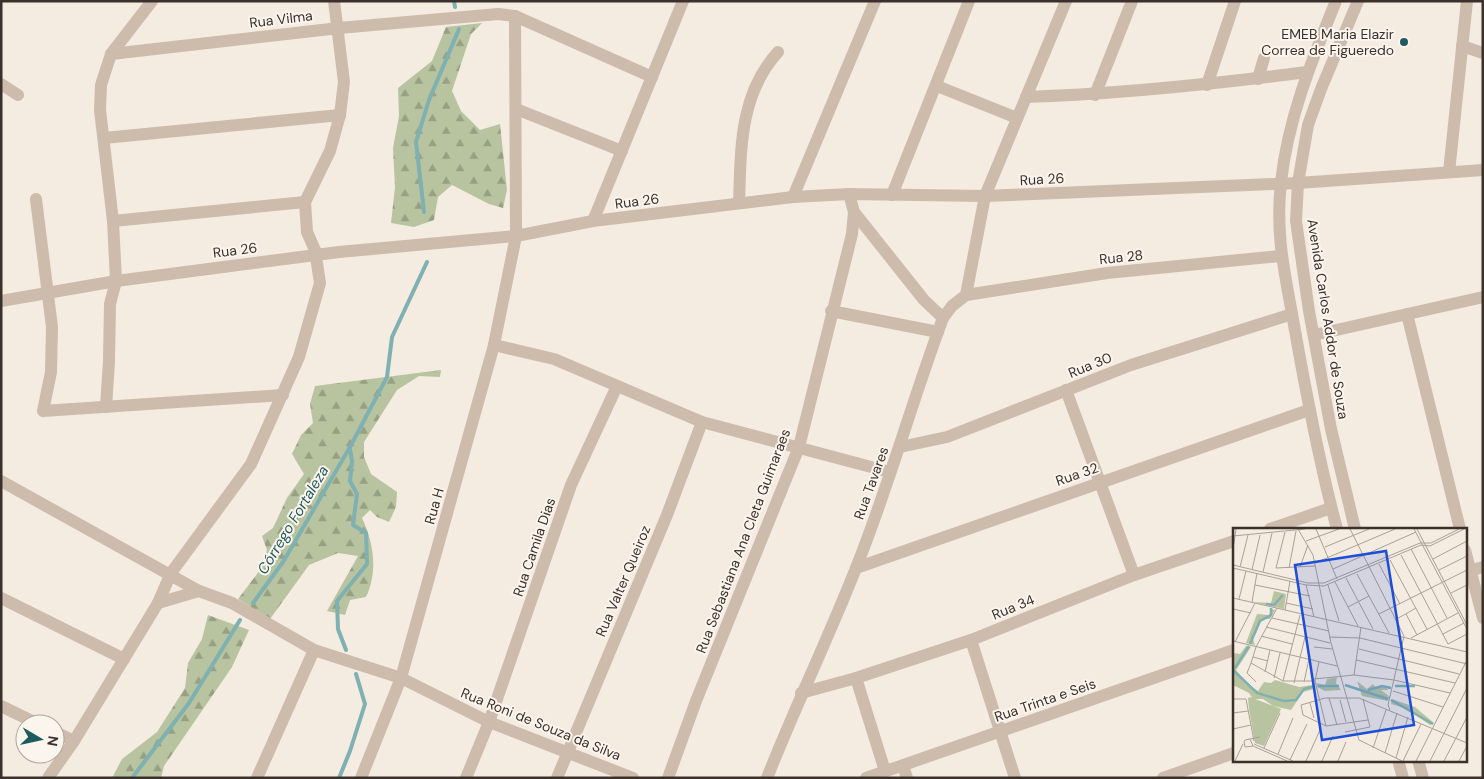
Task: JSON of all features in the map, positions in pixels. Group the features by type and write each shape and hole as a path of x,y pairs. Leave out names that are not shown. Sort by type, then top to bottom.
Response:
{"street":[{"path":"106,408 110,361 110,304 116,280 113,221 100,110 100,85 111,54 152,1"},
{"path":"48,778 74,741 158,603 171,573 251,464 300,357 320,283 316,255 307,232 306,202 330,151 340,115 344,82 339,28 334,1"},
{"path":"498,14 499,1"},
{"path":"593,221 683,1"},
{"path":"793,197 875,1"},
{"path":"892,195 937,86 969,1"},
{"path":"966,295 985,196 1066,1"},
{"path":"1095,95 1132,1"},
{"path":"1207,85 1235,1"},
{"path":"1336,1 1307,72 1291,122 1281,182 1278,222 1280,256 1309,410 1337,528"},
{"name":"Avenida Carlos Addor de Souza","path":"1355,528 1331,429 1296,221 1298,183 1308,126 1321,89 1358,1"},
{"path":"1449,172 1467,1"},
{"name":"Rua Vilma","path":"111,54 339,28 498,14 515,16 652,78"},
{"name":"Rua H","path":"361,778 402,678 494,345 516,236 515,16"},
{"path":"1462,46 1483,53"},
{"path":"739,203 746,110 764,68 778,52"},
{"path":"1258,78 1264,58"},
{"path":"1026,97 1095,95 1207,85 1307,72"},
{"path":"1,84 18,95"},
{"path":"937,86 1017,118"},
{"path":"516,109 622,151"},
{"path":"104,138 340,115"},
{"name":"Rua 26","path":"1,301 116,280 316,255 516,236 593,221 793,197 849,194 985,196 1281,182 1298,183 1449,172 1482,173"},
{"name":"Rua Sebastiana Ana Cleta Guimaraes","path":"668,778 799,446 831,311 852,234 854,212 849,194"},
{"path":"36,199 52,327 50,372 43,411 283,395"},
{"path":"113,221 306,202"},
{"path":"854,212 924,300 943,318"},
{"name":"Rua 28","path":"966,295 1107,273 1280,256"},
{"name":"Rua Tavares","path":"767,778 801,693 856,568 900,447 943,318 952,306 966,295"},
{"path":"1314,335 1483,297"},
{"path":"831,311 938,332"},
{"name":"Rua 30","path":"900,447 947,437 1131,365 1292,314"},
{"path":"1407,314 1460,528"},
{"path":"494,345 554,359 702,422 799,446 890,472"},
{"name":"Rua Camila Dias","path":"466,778 489,722 571,485 617,386"},
{"path":"1066,390 1134,575"},
{"name":"Rua 32","path":"856,568 1309,410"},
{"name":"Rua Valter Queiroz","path":"557,778 667,515 702,422"},
{"path":"1,481 171,573"},
{"path":"1273,528 1331,508"},
{"name":"Rua 34","path":"801,693 856,678 971,640 1134,575 1233,541"},
{"path":"1466,552 1473,570 1483,618"},
{"name":"Rua Roni de Souza da Silva","path":"171,573 199,591 232,603 321,652 402,678 489,722 568,751 633,778"},
{"path":"158,603 199,591"},
{"path":"1,598 124,659"},
{"path":"971,640 1015,778"},
{"name":"Rua Trinta e Seis","path":"866,778 885,771 905,772 1001,731 1233,650"},
{"path":"256,778 321,652"},
{"path":"856,678 885,771"},
{"path":"1,706 17,714"},
{"path":"65,737 74,741"},
{"path":"1163,778 1233,753"},
{"path":"1399,762 1403,778"},
{"path":"1419,762 1423,778"}],"green space":[{"path":"482,23 471,34 452,91 461,111 480,130 500,124 507,190 503,208 489,204 452,185 438,197 434,220 414,227 391,223 395,187 393,148 399,116 398,88 432,61 446,27"},
{"path":"441,370 440,377 419,376 397,390 364,442 364,457 371,474 397,492 396,507 389,522 377,517 370,510 362,518 372,547 373,558 372,578 366,597 350,600 345,615 327,611 358,556 338,553 309,565 270,619 238,599 260,570 267,550 262,536 273,528 287,498 304,474 292,454 301,435 313,423 310,404 315,386"},
{"path":"208,615 249,630 232,667 164,766 161,778 112,778 122,759 157,732 185,688 188,663 202,639"}],"waterway":[{"name":"Córrego Fortaleza","path":"454,1 455,7"},
{"name":"Córrego Fortaleza","path":"424,212 416,142 429,100 459,29"},
{"name":"Córrego Fortaleza","path":"253,603 283,562 350,447 387,377 392,337 427,262"},
{"name":"Córrego Fortaleza","path":"346,650 338,629 337,601 367,564 366,533 353,525 357,494 350,481 352,461 350,449"},
{"name":"Córrego Fortaleza","path":"132,778 189,703 240,620"},
{"name":"Córrego Fortaleza","path":"339,778 365,704 356,674"}],"place":[{"name":"EMEB Maria Elazir Correa de Figueredo","path":"1404,42"}]}
